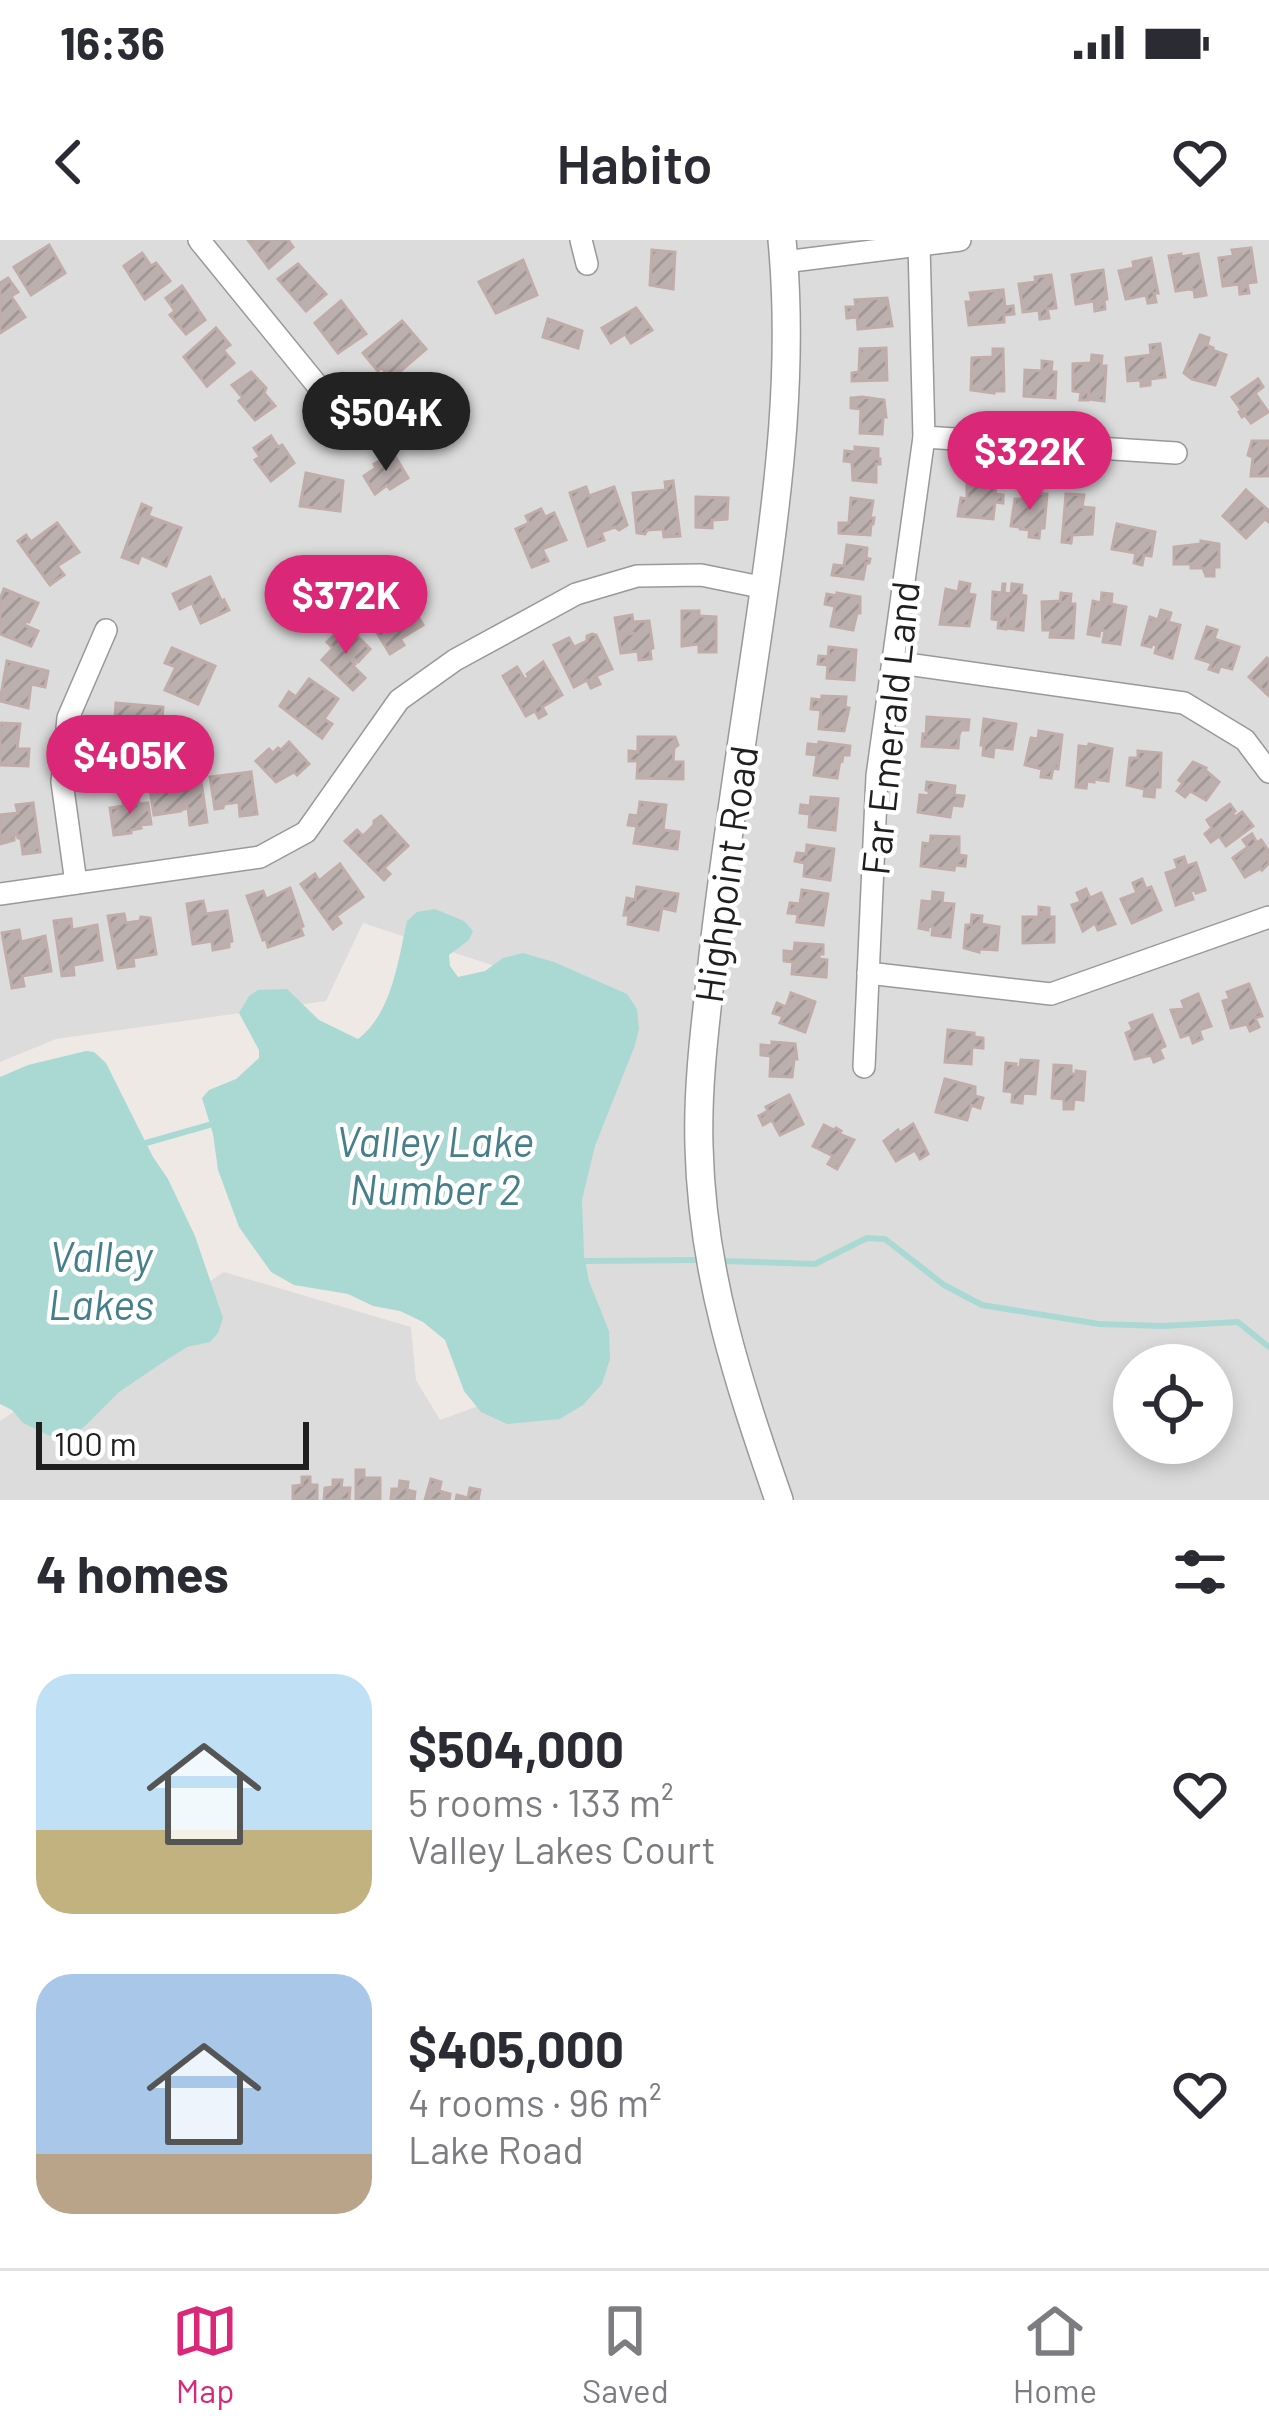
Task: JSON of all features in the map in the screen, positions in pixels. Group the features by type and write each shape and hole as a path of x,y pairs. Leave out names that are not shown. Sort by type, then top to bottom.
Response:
{"street":[{"path":"199,240 339,412"},
{"path":"581,240 586,264"},
{"path":"783,251 959,240"},
{"name":"Far Emerald Land","path":"864,1067 877,776 924,437 919,245"},
{"name":"Highpoint Road","path":"778,1500 718,1308 705,1233 698,1144 701,1056 720,900 779,488 786,378 783,251"},
{"path":"924,437 1176,453"},
{"path":"0,894 260,856 306,832 399,700 454,661 576,594 637,576 700,575 765,588"},
{"path":"76,883 62,782 68,718 106,630"},
{"path":"893,662 1184,703 1245,740 1269,772"},
{"path":"868,973 1051,994 1269,917"}],"shaded area":[{"path":"0,240 1269,240 1269,1500 0,1500 0,1421 224,1272 411,1327 416,1380 440,1420 497,1399 587,996 363,923 326,1001 56,1039 0,1062"}],"water":[{"name":"Valley Lake Number 2","path":"435,909 464,921 473,931 449,955 458,977 485,971 503,958 523,953 627,994 637,1009 635,1045 595,1146 582,1200 584,1255 609,1331 610,1359 602,1384 583,1405 560,1419 507,1424 481,1412 464,1391 445,1340 423,1322 348,1294 294,1285 271,1272 239,1227 218,1170 202,1098 236,1079 259,1058 239,1013 249,996 258,990 287,989 319,1020 358,1039 386,1001 407,921 417,912"},
{"name":"Valley Lakes","path":"86,1051 106,1063 168,1179 195,1236 223,1318 210,1342 187,1347 165,1361 119,1392 84,1427 61,1437 23,1423 0,1404 0,1077"}],"building":[{"path":"248,240 288,240 293,247 269,268"},
{"path":"49,245 65,273 31,295 14,267"},
{"path":"1251,248 1256,282 1247,283 1249,293 1240,294 1239,284 1223,286 1219,258 1234,256 1232,250"},
{"path":"652,250 675,252 673,289 650,285"},
{"path":"142,253 170,281 145,299 124,266"},
{"path":"1198,254 1206,295 1195,297 1189,289 1176,291 1169,256"},
{"path":"1151,258 1156,302 1148,303 1146,295 1126,299 1119,271"},
{"path":"523,260 537,295 496,313 479,282"},
{"path":"298,264 326,294 306,311 278,279"},
{"path":"1103,270 1105,309 1095,311 1094,301 1076,304 1072,275"},
{"path":"1051,275 1056,308 1047,309 1049,318 1040,319 1039,310 1023,312 1019,284"},
{"path":"8,278 18,292 11,296 25,317 0,333 0,283"},
{"path":"182,286 205,320 186,334 170,315 175,311 166,298"},
{"path":"1003,290 1005,307 1013,306 1014,314 1004,315 1004,322 969,325 966,302 972,302 970,293"},
{"path":"887,298 892,326 858,329 857,317 847,318 846,307 856,307 855,300"},
{"path":"341,301 366,334 338,353 315,323"},
{"path":"636,308 652,330 631,343 625,334 611,343 602,328"},
{"path":"548,319 582,331 578,348 543,337"},
{"path":"402,321 426,349 391,379 363,353"},
{"path":"216,328 230,345 223,350 234,363 207,386 184,357"},
{"path":"1200,335 1209,338 1207,345 1212,350 1226,355 1215,385 1184,373"},
{"path":"1160,344 1165,377 1141,386 1141,380 1128,381 1126,358 1151,355 1150,345"},
{"path":"886,348 887,380 852,381 852,373 859,372 860,349"},
{"path":"993,349 1003,349 1004,391 971,390 972,358 993,357"},
{"path":"1092,355 1102,356 1104,401 1080,400 1081,392 1073,391 1073,364 1091,363"},
{"path":"1042,361 1052,362 1051,372 1056,372 1055,398 1024,396 1025,370 1042,371"},
{"path":"251,372 275,406 255,420 232,385"},
{"path":"1258,379 1263,387 1255,393 1268,412 1251,423 1242,417 1232,397"},
{"path":"433,389 435,427 404,429 402,391"},
{"path":"851,398 884,400 882,434 860,433 861,409 851,408"},
{"path":"271,436 294,463 271,481 255,460 260,457 254,448"},
{"path":"1252,441 1269,441 1269,476 1251,476"},
{"path":"855,447 878,449 876,482 853,480 852,462 844,461 845,451 855,452"},
{"path":"393,453 408,478 375,494 364,476"},
{"path":"306,473 343,481 340,511 300,506"},
{"path":"673,481 680,536 664,537 663,529 637,533 633,493 666,490 665,482"},
{"path":"967,484 996,486 995,494 1003,495 1003,503 995,502 993,519 958,516 961,498 967,499"},
{"path":"586,487 589,496 614,487 627,525 601,532 604,540 588,546 570,493"},
{"path":"1246,490 1269,511 1269,522 1265,519 1246,538 1223,516"},
{"path":"1024,492 1047,494 1039,538 1029,537 1030,527 1011,526 1015,499 1023,499"},
{"path":"1066,494 1084,495 1082,507 1094,508 1092,534 1072,535 1071,543 1062,542"},
{"path":"696,497 728,498 727,519 712,520 712,528 696,527"},
{"path":"851,498 873,501 870,535 839,533 839,523 849,523"},
{"path":"142,504 151,508 148,516 181,528 166,566 141,555 138,563 122,557"},
{"path":"541,509 545,517 554,513 566,540 542,549 548,561 532,567 516,529 529,523 526,516"},
{"path":"57,523 79,552 57,566 64,575 50,585 18,541 26,535 31,542"},
{"path":"1117,524 1155,532 1151,556 1144,555 1142,565 1134,563 1136,553 1112,549"},
{"path":"1201,541 1219,544 1214,576 1206,576 1203,568 1191,568 1191,564 1174,564 1174,547"},
{"path":"847,545 867,548 870,559 863,579 832,575 834,565 844,566"},
{"path":"210,577 229,610 201,623 192,603 180,609 173,594"},
{"path":"960,582 970,584 968,594 975,595 969,626 940,624 946,589 958,592"},
{"path":"1003,584 1004,593 1011,594 1012,584 1022,585 1021,595 1026,596 1023,630 1007,628 1009,611 1006,629 998,628 999,620 992,619 993,592 1002,593"},
{"path":"4,589 38,603 24,625 38,631 31,646 0,634"},
{"path":"402,591 423,625 400,639 404,645 390,654 361,606 375,598 379,605"},
{"path":"1061,593 1071,594 1070,604 1075,604 1073,638 1050,637 1051,630 1043,630 1042,602 1060,603"},
{"path":"1102,593 1112,594 1111,604 1126,607 1120,644 1103,642 1105,631 1100,630 1099,636 1088,634 1093,601 1101,603"},
{"path":"827,594 860,597 853,630 831,626 835,606 825,604"},
{"path":"1161,610 1171,613 1168,622 1180,625 1172,658 1155,653 1157,645 1142,645 1150,617 1158,620"},
{"path":"682,611 716,617 716,652 699,652 699,644 682,646"},
{"path":"632,615 633,622 649,621 651,659 639,660 638,651 621,653 618,636 635,633 618,635 615,618"},
{"path":"1207,627 1217,630 1214,639 1239,647 1232,669 1220,666 1218,672 1209,669 1212,663 1196,658"},
{"path":"351,630 370,649 358,662 352,661 365,678 353,690 322,660 333,648 327,642 339,631 345,637"},
{"path":"592,634 612,669 596,676 600,684 591,688 587,680 574,687 554,645 569,638 574,647"},
{"path":"829,647 856,650 854,680 827,678 828,665 818,664 819,656 828,657"},
{"path":"172,648 215,666 198,704 165,690 176,667 165,663"},
{"path":"1269,660 1269,696 1249,677"},
{"path":"7,661 48,671 45,687 31,684 28,708 0,701"},
{"path":"543,662 562,695 542,707 546,714 539,718 535,711 526,716 503,676 517,667 525,680"},
{"path":"309,679 338,699 324,719 332,724 322,738 280,706 289,692 296,697"},
{"path":"822,696 846,697 849,708 844,731 819,729 821,710 811,709 812,699 822,700"},
{"path":"116,703 163,707 160,749 123,747 127,721 115,720"},
{"path":"927,717 969,720 968,730 959,735 958,748 922,746"},
{"path":"984,719 1016,724 1012,749 994,747 993,757 983,755"},
{"path":"0,723 20,724 17,749 29,749 28,766 0,765"},
{"path":"1039,731 1062,735 1058,769 1053,768 1051,778 1041,777 1042,769 1025,765 1031,738 1038,739"},
{"path":"638,737 675,737 678,745 673,762 683,762 683,779 637,778 638,761 629,761 629,751 638,752"},
{"path":"289,742 309,764 297,775 294,772 276,782 256,761 269,749 273,753"},
{"path":"808,744 850,746 849,755 840,760 837,778 814,775 817,755 807,754"},
{"path":"1079,746 1112,749 1108,781 1094,779 1087,781 1086,788 1076,787"},
{"path":"1138,751 1161,753 1160,787 1155,787 1154,797 1144,796 1145,789 1127,785 1130,758 1138,758"},
{"path":"1193,762 1219,782 1206,800 1190,791 1185,797 1177,791"},
{"path":"251,772 257,814 240,816 239,802 215,809 210,777"},
{"path":"201,781 207,822 190,825 184,805 181,811 154,815 150,789"},
{"path":"927,782 955,786 954,795 964,796 962,806 952,805 950,817 918,812 920,795 929,796"},
{"path":"138,796 139,804 148,803 151,824 114,835 110,808 124,806 131,802 130,797"},
{"path":"811,797 838,799 835,830 809,827 810,814 800,813 801,805 810,806"},
{"path":"640,802 666,805 663,830 679,832 677,849 634,843 637,826 628,825 630,815 638,816"},
{"path":"33,803 40,852 23,854 17,834 14,840 0,844 0,815 18,813 16,805"},
{"path":"1230,804 1235,817 1242,812 1253,826 1226,846 1219,836 1211,842 1205,834 1212,828 1207,820"},
{"path":"381,816 408,846 384,868 390,874 384,880 345,841 357,830 363,836"},
{"path":"1252,834 1269,852 1269,863 1245,877 1233,858 1248,847 1243,840"},
{"path":"931,836 959,837 959,855 966,856 965,866 955,865 954,870 921,866 923,843 930,844"},
{"path":"807,845 834,849 830,880 804,876 805,863 795,861 797,853 806,854"},
{"path":"1184,857 1187,866 1196,863 1205,890 1190,891 1193,899 1176,905 1166,873 1178,869 1175,860"},
{"path":"340,864 363,897 336,916 341,923 333,929 301,884 315,874 319,881"},
{"path":"1142,879 1161,910 1132,923 1121,899 1137,893 1133,883"},
{"path":"637,887 678,894 675,911 662,908 658,930 628,924 629,915 624,915 627,898 635,900"},
{"path":"290,888 303,935 268,947 247,896 263,891 266,899"},
{"path":"1086,889 1090,898 1101,893 1115,924 1098,930 1095,923 1083,931 1072,905 1081,902 1077,893"},
{"path":"802,890 828,894 823,925 797,922 798,914 788,913 790,903 800,904"},
{"path":"933,892 943,893 942,903 954,904 950,937 932,935 933,927 919,928 922,901 932,902"},
{"path":"203,901 206,914 227,911 229,947 213,950 212,941 193,944 187,904"},
{"path":"1039,907 1049,908 1049,917 1054,917 1054,942 1023,943 1023,917 1039,917"},
{"path":"124,914 126,923 150,918 156,954 133,958 134,966 118,968 108,916"},
{"path":"972,915 982,916 981,924 999,927 997,950 964,948"},
{"path":"71,919 72,930 97,925 102,960 73,965 74,975 62,976 54,921"},
{"path":"19,930 21,942 45,936 51,971 22,976 24,986 12,988 2,933"},
{"path":"795,943 823,945 819,959 827,960 826,977 792,974 793,962 784,961 784,951 794,952"},
{"path":"1249,984 1262,1016 1255,1018 1259,1027 1250,1031 1247,1024 1231,1028 1223,1001 1230,999 1227,992"},
{"path":"791,993 815,1002 805,1032 780,1023 783,1016 773,1013 777,1003 786,1007"},
{"path":"1198,994 1211,1026 1199,1030 1202,1039 1193,1043 1190,1034 1181,1037 1171,1010 1185,1009 1182,1001"},
{"path":"1152,1015 1165,1046 1159,1049 1163,1058 1154,1062 1151,1055 1135,1059 1126,1033 1133,1030 1130,1023"},
{"path":"948,1030 983,1038 983,1048 972,1047 971,1064 945,1062"},
{"path":"772,1042 795,1044 792,1077 770,1076 771,1056 761,1055 761,1045 772,1046"},
{"path":"1021,1060 1038,1061 1035,1094 1023,1093 1022,1103 1012,1102 1013,1092 1004,1091 1006,1063 1020,1068"},
{"path":"1054,1065 1071,1066 1071,1074 1085,1072 1083,1100 1074,1099 1073,1109 1064,1109 1064,1099 1052,1098"},
{"path":"945,1079 975,1087 975,1096 983,1098 980,1108 971,1105 967,1120 936,1112"},
{"path":"789,1095 803,1124 780,1135 772,1120 763,1125 759,1116"},
{"path":"913,1124 928,1154 920,1159 915,1150 896,1161 884,1141"},
{"path":"824,1125 854,1140 837,1169 828,1164 833,1156 813,1146"},
{"path":"356,1470 364,1470 364,1478 380,1478 380,1500 356,1500"},
{"path":"302,1477 310,1477 310,1485 317,1485 317,1500 293,1500 293,1486 302,1485"},
{"path":"431,1479 441,1482 439,1491 450,1494 449,1500 425,1500"},
{"path":"333,1480 342,1480 341,1488 350,1488 349,1500 324,1500 325,1488 333,1487"},
{"path":"400,1481 408,1482 414,1500 391,1500 392,1489 399,1489"},
{"path":"470,1488 480,1490 478,1500 456,1500 457,1495 468,1498"}],"waterway":[{"path":"146,1143 209,1125"},
{"path":"722,1261 815,1264 867,1238 885,1239 944,1285 982,1305 1099,1324 1238,1322 1269,1347"},
{"path":"586,1261 703,1260"}]}
